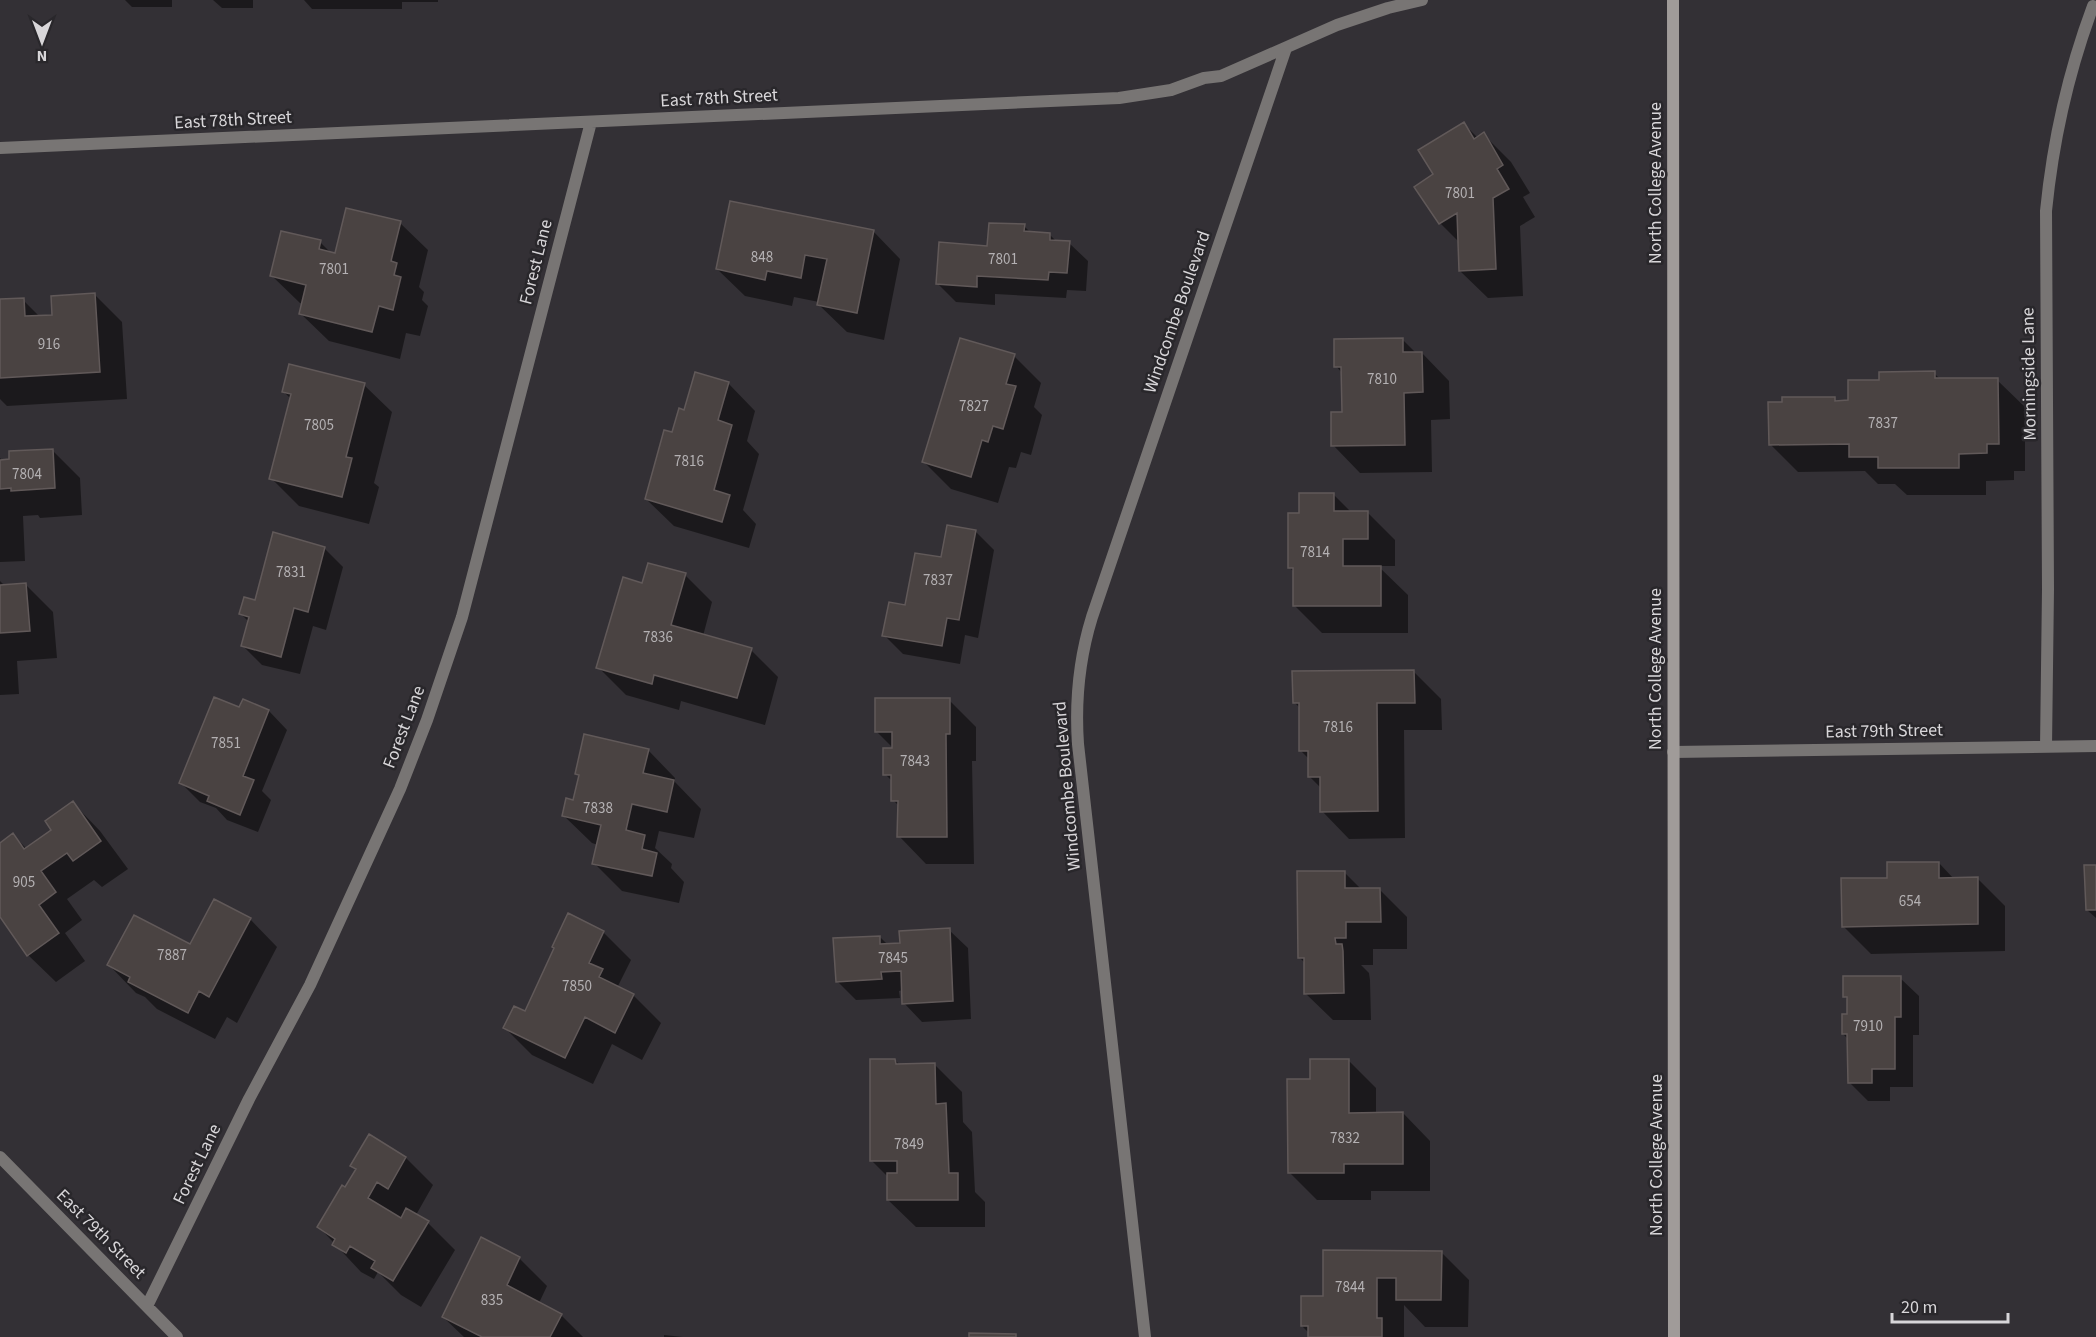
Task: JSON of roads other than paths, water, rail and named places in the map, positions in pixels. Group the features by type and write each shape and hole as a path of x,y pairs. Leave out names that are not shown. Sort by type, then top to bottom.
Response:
{"main road":[{"name":"North College Avenue","path":"1673,0 1674,1337"}],"street":[{"name":"East 78th Street","path":"0,148 1119,98 1171,90 1204,78 1221,76 1337,25 1388,8 1422,0"},
{"name":"Morningside Lane","path":"2046,747 2048,589 2046,211 2060,113 2074,61 2093,6"},
{"name":"Windcombe Boulevard","path":"1145,1337 1078,744 1077,692 1080,666 1092,617 1286,48"},
{"name":"Forest Lane","path":"147,1306 249,1099 310,985 400,789 427,720 462,617 591,122"},
{"name":"East 79th Street","path":"1673,752 2096,746"},
{"name":"East 79th Street","path":"0,1157 177,1337"}]}
